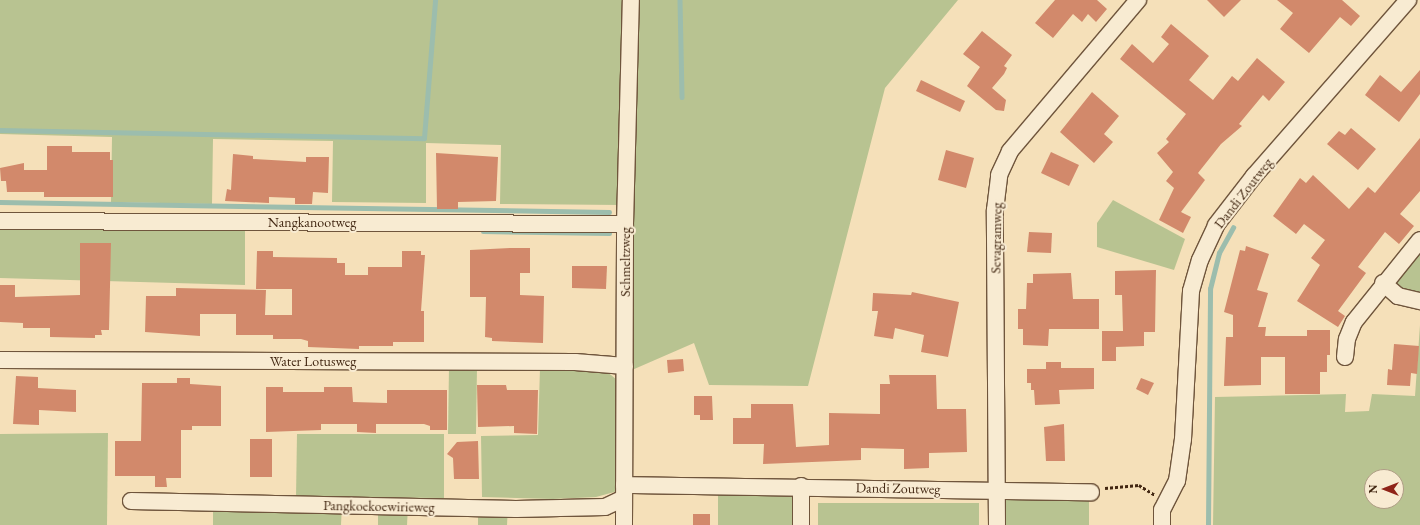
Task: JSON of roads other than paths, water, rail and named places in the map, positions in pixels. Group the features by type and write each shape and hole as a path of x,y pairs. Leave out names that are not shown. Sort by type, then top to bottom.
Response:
{"street":[{"name":"Schmeltzweg","path":"624,525 625,224 631,0"},
{"name":"Sevagramweg","path":"997,525 996,210 999,175 1010,150 1138,0"},
{"name":"Dandi Zoutweg","path":"1162,525 1165,502 1177,481 1183,440 1191,292 1200,260 1216,224 1254,176 1408,0"},
{"name":"Nangkanootweg","path":"0,220 625,224"},
{"path":"1346,357 1347,339 1354,322 1383,283 1420,240"},
{"path":"1383,283 1398,296 1420,301"},
{"name":"Water Lotusweg","path":"0,360 575,362 625,366"},
{"name":"Dandi Zoutweg","path":"624,491 801,486 1091,492"},
{"path":"801,486 801,525"},
{"name":"Pangkoekoewirieweg","path":"131,501 516,509 605,507 624,491"}],"waterway":[{"path":"0,130 424,138 435,0"},
{"path":"680,0 682,97"},
{"path":"0,202 609,212"},
{"path":"1208,525 1210,289 1219,253 1233,228"},
{"path":"483,231 609,233"}]}
